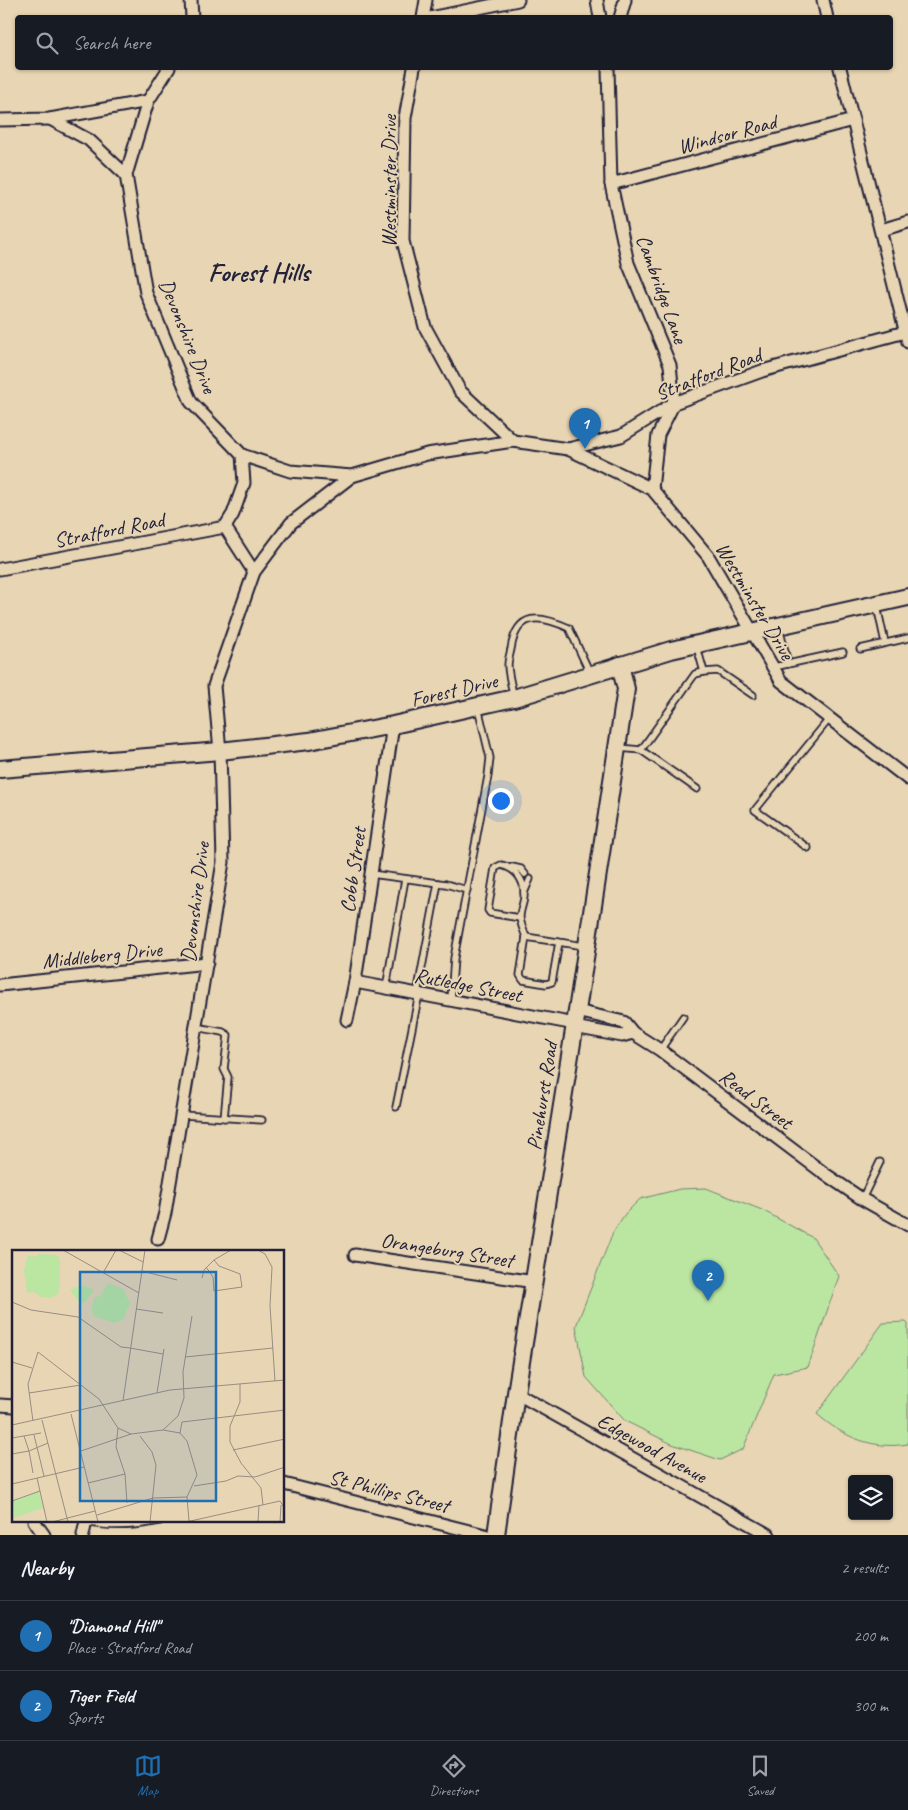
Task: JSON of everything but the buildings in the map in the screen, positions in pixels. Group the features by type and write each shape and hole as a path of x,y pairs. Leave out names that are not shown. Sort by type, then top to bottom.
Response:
{"main road":[{"name":"Forest Drive","path":"0,769 220,751 309,740 393,725 514,698 620,664 696,644 908,598"},
{"name":"Pinehurst Road","path":"496,1535 516,1393 626,689 620,664"}],"street":[{"path":"191,0 192,15"},
{"path":"423,15 426,0"},
{"path":"445,15 518,0"},
{"path":"597,0 600,15"},
{"path":"621,15 626,0"},
{"path":"823,0 826,15"},
{"name":"Devonshire Drive","path":"168,70 148,101 126,175 146,293 191,402 242,455"},
{"name":"Westminster Drive","path":"414,70 405,118 403,241 425,327 460,391 513,440"},
{"name":"Cambridge Lane","path":"608,70 611,184 628,263 670,364 674,403"},
{"path":"840,70 907,337"},
{"path":"0,120 50,119 148,101"},
{"path":"50,119 89,140 126,175"},
{"name":"Windsor Road","path":"611,184 853,120"},
{"path":"881,230 908,222"},
{"name":"Stratford Road","path":"352,476 427,454 513,440 568,449 621,436 674,403 762,371 907,337"},
{"path":"652,490 658,435 674,403"},
{"name":"Westminster Drive","path":"568,449 652,490 708,556 781,681 907,777"},
{"path":"254,572 225,527 233,514 244,483 242,455 290,471 352,476"},
{"name":"Devonshire Drive","path":"158,1239 165,1213 182,1115 223,862 220,751 214,686 254,572 291,523 352,476"},
{"name":"Stratford Road","path":"0,569 225,527"},
{"name":"Cobb Street","path":"347,1020 355,982 393,725"},
{"name":"Middleberg Drive","path":"0,985 207,964"},
{"name":"Rutledge Street","path":"355,982 575,1021 624,1022 634,1033"},
{"name":"Read Street","path":"634,1033 660,1050 825,1174 862,1199 908,1225"},
{"name":"Orangeburg Street","path":"355,1255 534,1282"},
{"name":"Edgewood Avenue","path":"516,1393 755,1532 769,1535"},
{"name":"St Phillips Street","path":"285,1484 485,1535"},
{"path":"35,1522 44,1535"},
{"path":"83,1535 86,1522"}],"lane":[{"path":"877,604 885,643"},
{"path":"514,698 508,665 513,639 520,624 534,618 551,620 569,628 591,674"},
{"path":"779,625 788,664"},
{"path":"860,649 908,638"},
{"path":"696,644 704,672"},
{"path":"774,667 843,652"},
{"path":"641,750 695,674 718,671 753,695"},
{"path":"451,1000 454,958 490,758 478,706"},
{"path":"808,848 755,810 830,718"},
{"path":"617,748 641,750 697,789"},
{"path":"520,918 490,913 488,910 495,868 501,865 508,866 521,869 525,874"},
{"path":"508,866 516,871 521,880 524,893"},
{"path":"371,874 438,883 467,890"},
{"path":"386,988 405,879"},
{"path":"530,879 524,893 520,918 526,937 520,975 523,980 546,984 552,982 559,942"},
{"path":"396,1107 438,883"},
{"path":"526,937 586,946"},
{"path":"660,1050 684,1018"},
{"path":"196,1027 223,1032 228,1036 224,1069 228,1077 224,1118"},
{"path":"182,1115 262,1120"},
{"path":"862,1199 880,1162"},
{"path":"86,1522 103,1527 140,1525 155,1522"}],"green space":[{"path":"706,1188 762,1210 813,1238 839,1276 808,1367 774,1374 743,1449 720,1460 672,1444 625,1421 586,1377 576,1326 613,1232 625,1214 640,1199 680,1189"},
{"path":"906,1322 908,1324 908,1444 883,1445 859,1440 837,1429 817,1414 883,1323"}],"place":[{"name":"\"Diamond Hill\"","path":"585,449"},
{"name":"Tiger Field","path":"708,1301"}],"district":[{"name":"Forest Hills","path":"259,272"}]}
